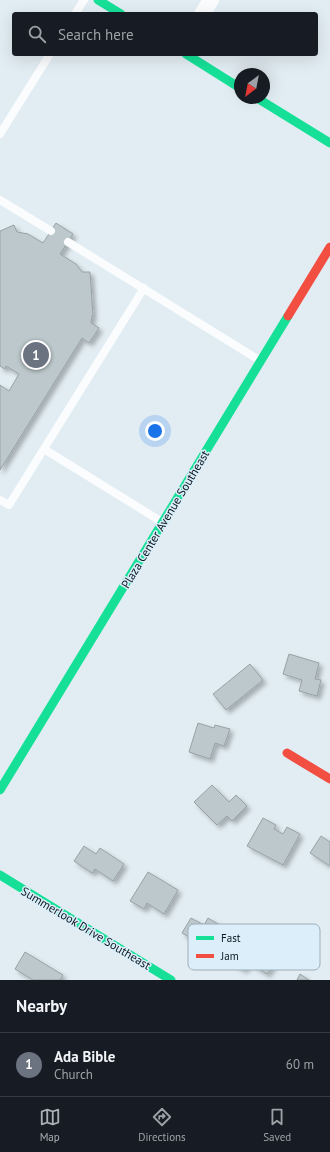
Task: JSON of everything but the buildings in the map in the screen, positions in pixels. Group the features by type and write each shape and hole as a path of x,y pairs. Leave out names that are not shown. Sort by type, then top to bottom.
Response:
{"street":[{"path":"98,0 118,12"},
{"path":"203,12 210,0"},
{"path":"189,56 234,84"},
{"path":"267,104 330,143"},
{"name":"Plaza Center Avenue Southeast","path":"0,790 330,247"},
{"path":"287,753 330,779"},
{"name":"Summerlook Drive Southeast","path":"0,875 171,980"}],"lane":[{"path":"76,12 84,0"},
{"path":"0,134 49,56"},
{"path":"0,200 51,231"},
{"path":"68,242 261,362"},
{"path":"0,500 9,505 144,288"},
{"path":"44,449 163,523"}],"traffic: fast":[{"path":"98,0 118,12"},
{"path":"189,56 234,84"},
{"path":"267,104 330,143"},
{"path":"0,790 288,316"},
{"path":"0,875 171,980"}],"traffic: jam":[{"path":"288,316 330,247"},
{"path":"287,753 330,779"}],"place":[{"name":"Ada Bible","path":"36,355"}]}
